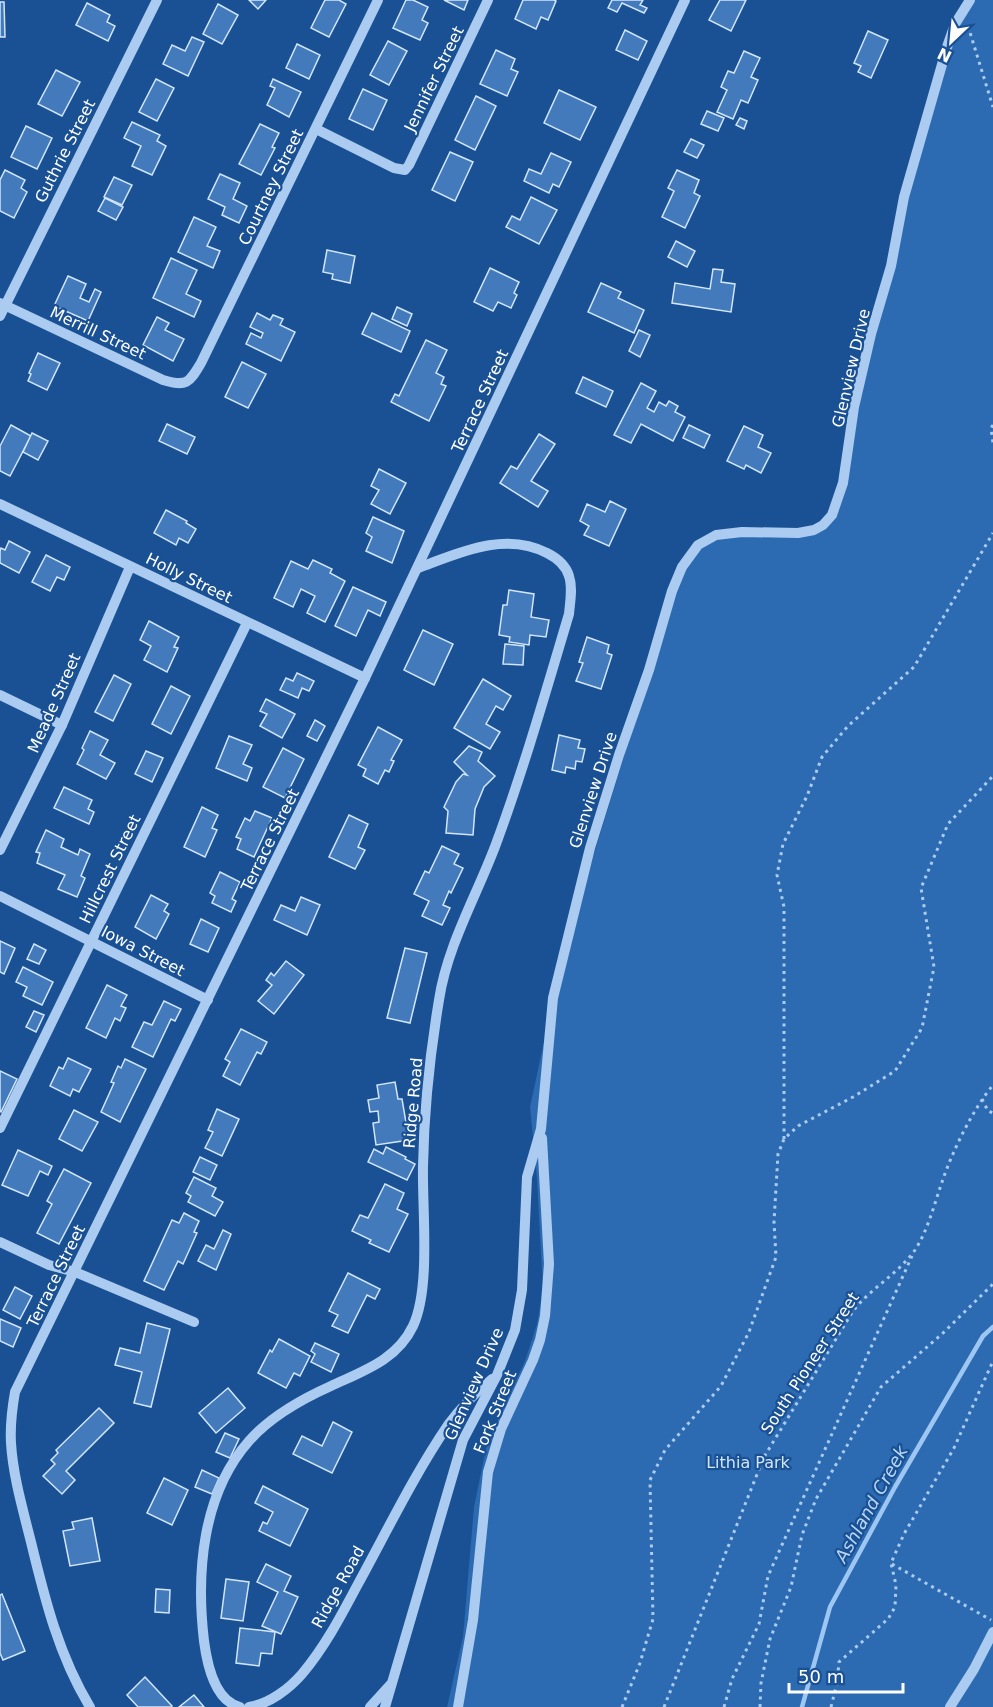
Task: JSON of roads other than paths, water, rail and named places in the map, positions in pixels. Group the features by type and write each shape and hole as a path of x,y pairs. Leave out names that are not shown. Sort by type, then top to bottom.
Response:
{"street":[{"name":"Courtney Street","path":"185,383 190,380 201,363 378,0"},
{"name":"Jennifer Street","path":"316,129 394,168 405,170 488,0"},
{"name":"Terrace Street","path":"90,1707 76,1685 46,1604 22,1507 11,1441 11,1418 15,1392 418,568 685,0"},
{"name":"Glenview Drive","path":"385,1707 463,1440 497,1375 515,1330 519,1312 527,1177 541,1129 553,998 590,848 649,670 672,591 682,567 698,545 716,535 742,532 798,533 814,530 823,525 832,515 843,483 854,407 871,334 891,266 904,197 946,47 970,0"},
{"name":"Guthrie Street","path":"0,316 2,304 158,1"},
{"name":"Merrill Street","path":"2,304 163,380 176,384 185,383"},
{"name":"Holly Street","path":"0,504 365,678"},
{"name":"Ridge Road","path":"240,1707 236,1707 221,1697 205,1649 201,1593 205,1540 210,1516 217,1494 229,1470 251,1438 275,1418 326,1388 381,1364 400,1347 413,1328 418,1314 423,1281 425,1125 439,998 447,966 510,805 569,614 571,588 569,576 563,564 534,547 501,543 469,549 418,568"},
{"name":"Meade Street","path":"0,850 62,725 130,567"},
{"name":"Hillcrest Street","path":"0,1128 247,623"},
{"path":"0,695 62,725"},
{"name":"Iowa Street","path":"0,896 208,1000"},
{"name":"Fork Street","path":"458,1707 473,1620 488,1472 501,1429 533,1360 545,1316 549,1264 541,1129"},
{"path":"0,1242 49,1265 75,1272 194,1322"},
{"name":"Ridge Road","path":"249,1707 273,1698 288,1688 303,1673 345,1609 403,1500 448,1424 468,1399 497,1375"},
{"path":"950,1707 974,1669 993,1632"},
{"path":"370,1707 391,1683"}],"waterway":[{"name":"Ashland Creek","path":"802,1707 830,1607 895,1487 983,1336 993,1327"}],"park label":[{"name":"Lithia Park","path":"748,1462"}]}
